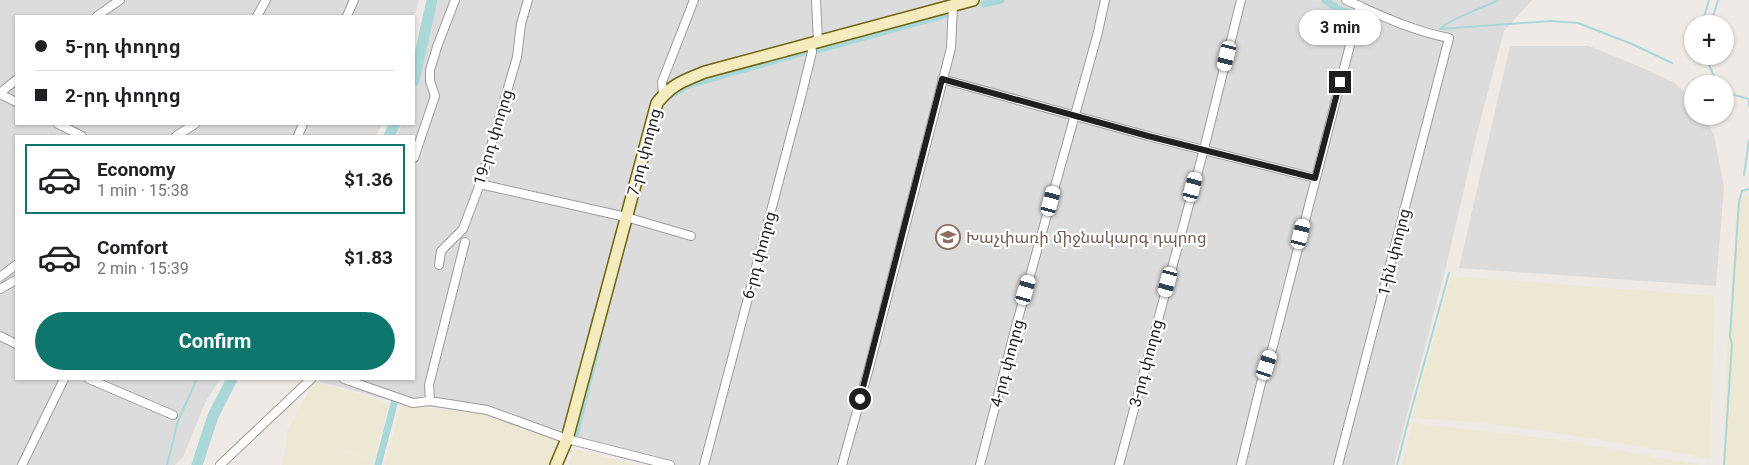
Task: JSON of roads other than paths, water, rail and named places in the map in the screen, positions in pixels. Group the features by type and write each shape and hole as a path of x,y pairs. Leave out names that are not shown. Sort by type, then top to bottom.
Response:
{"main road":[{"name":"7-րդ փողոց","path":"556,465 567,439 657,103 664,94 675,84 705,72 970,0"}],"street":[{"path":"98,15 120,0"},
{"path":"258,15 266,0"},
{"path":"347,15 354,0"},
{"path":"415,155 435,96 430,82 430,70 455,0"},
{"name":"19-րդ փողոց","path":"439,265 441,251 463,229 480,184 517,57 528,0"},
{"path":"664,94 662,82 694,0"},
{"name":"6-րդ փողոց","path":"704,465 801,98 814,43 816,0"},
{"name":"4-րդ փողոց","path":"980,465 1016,326 1097,36 1105,0"},
{"name":"3-րդ փողոց","path":"1119,465 1204,149 1241,0"},
{"path":"1241,465 1360,6 1346,0"},
{"path":"842,465 869,368 951,48 953,5"},
{"name":"1-ին փողոց","path":"1338,465 1449,38 1409,28 1360,6"},
{"path":"942,79 1148,136 1315,178"},
{"path":"15,81 0,93 15,101"},
{"path":"60,125 80,135"},
{"path":"178,135 192,125"},
{"path":"480,184 626,218 691,236"},
{"path":"430,401 429,386 465,242"},
{"path":"0,277 15,266"},
{"path":"0,289 15,281"},
{"path":"0,336 15,344"},
{"path":"22,465 64,380"},
{"path":"91,380 173,415"},
{"path":"220,465 310,380"},
{"path":"347,380 413,403 430,401 487,410 567,439 670,465"}],"waterway":[{"path":"415,76 432,0"},
{"path":"984,4 1001,0"},
{"path":"1325,0 1338,9 1353,14"},
{"path":"1440,29 1444,25 1498,0"},
{"path":"1705,15 1709,0"},
{"path":"1714,15 1718,0"},
{"path":"818,50 945,15"},
{"path":"1440,29 1550,21 1578,23 1632,44 1672,63"},
{"path":"671,95 689,85 805,52"},
{"path":"1709,65 1714,75"},
{"path":"1734,95 1749,99 1749,106"},
{"path":"294,135 299,125"},
{"path":"390,135 394,125"},
{"path":"1744,175 1749,140"},
{"path":"1724,465 1739,202 1742,191 1749,189"},
{"path":"1397,465 1449,273"},
{"path":"575,436 599,339"},
{"path":"167,465 178,421 197,380"},
{"path":"197,465 213,416 231,380"},
{"path":"378,465 395,400"}],"place":[{"name":"Խաչփառի միջնակարգ դպրոց","path":"948,237"}]}
